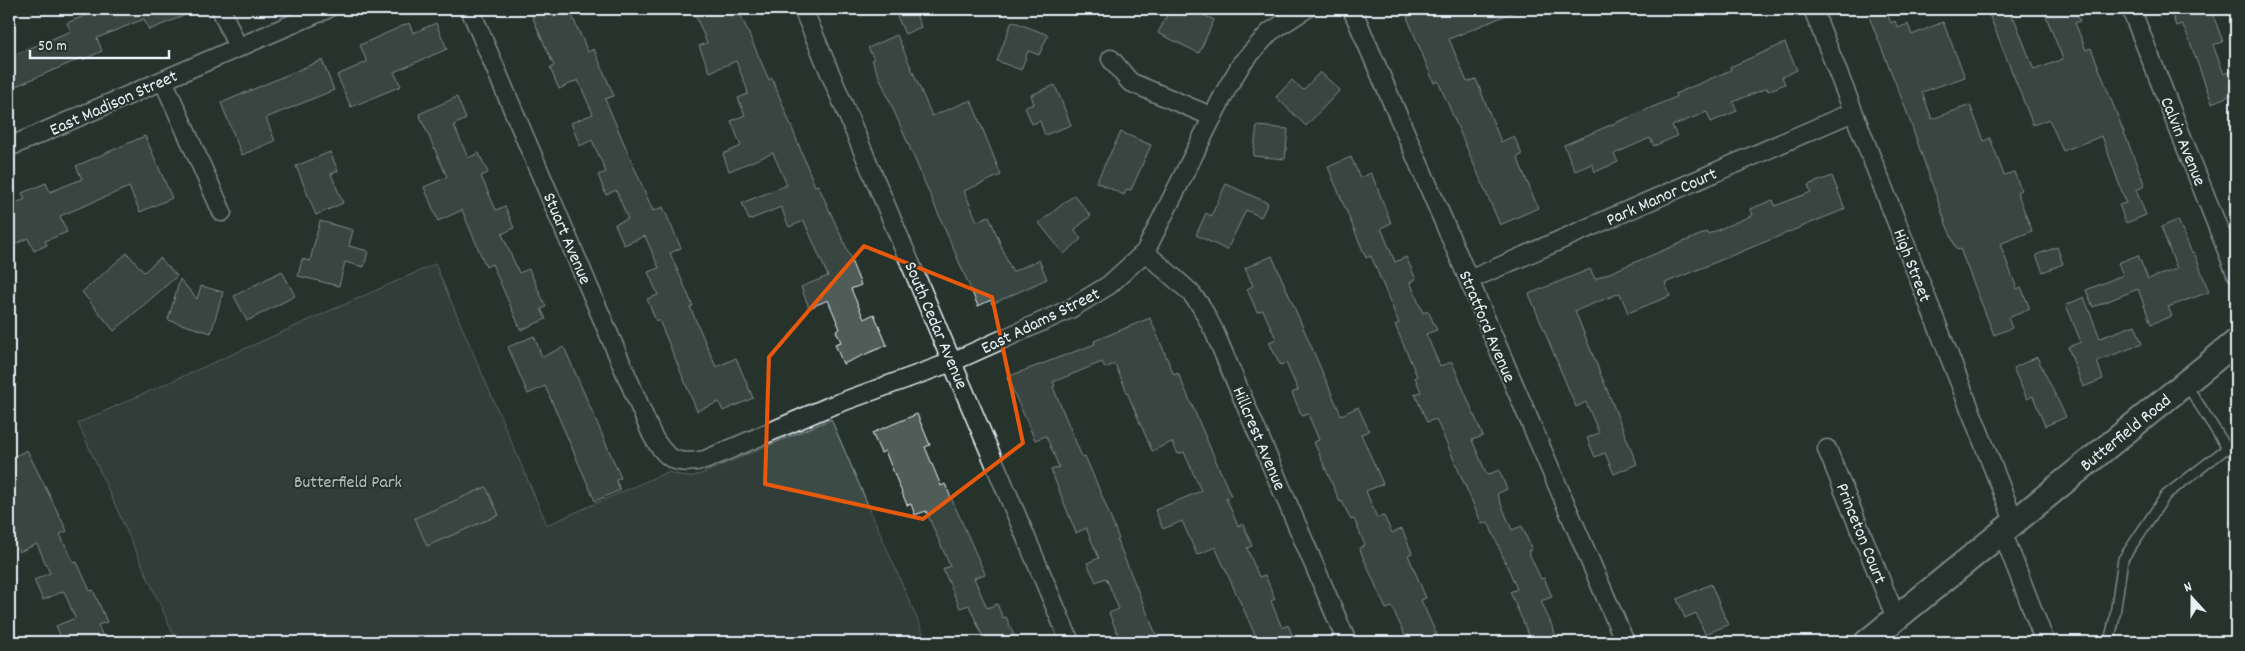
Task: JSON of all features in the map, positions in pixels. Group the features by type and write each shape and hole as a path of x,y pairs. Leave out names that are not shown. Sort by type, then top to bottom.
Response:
{"main road":[{"name":"Butterfield Road","path":"1867,642 2236,342"}],"street":[{"path":"221,9 238,48"},
{"name":"East Madison Street","path":"9,148 326,9"},
{"name":"Stuart Avenue","path":"470,9 652,435 665,454 675,462"},
{"name":"South Cedar Avenue","path":"803,9 1070,642"},
{"name":"East Adams Street","path":"675,462 687,463 705,460 828,407 952,362 1092,297 1122,274 1145,252 1226,90 1251,51 1270,32 1306,9"},
{"name":"Stratford Avenue","path":"1352,9 1625,642"},
{"name":"High Street","path":"1813,9 2008,526 2045,642"},
{"name":"Calvin Avenue","path":"2131,9 2236,273"},
{"path":"1111,59 1130,82 1213,117"},
{"path":"163,80 222,212"},
{"name":"Park Manor Court","path":"1469,280 1853,112"},
{"name":"Hillcrest Avenue","path":"1145,252 1190,292 1206,314 1347,642"},
{"name":"Princeton Court","path":"1827,449 1896,618"}],"lane":[{"path":"2186,384 2226,448 2236,455"},
{"path":"2109,642 2123,559 2166,495 2226,448"}],"highlighted area":[{"path":"864,246 992,297 1023,443 923,519 765,484 769,357"}],"green space":[{"name":"Butterfield Park","path":"435,264 547,525 667,472 689,477 701,474 831,419 927,642 177,642 78,423"}],"building":[{"path":"101,9 200,9 149,30 144,19 97,38 102,51 9,89 9,57 71,31 67,23"},
{"path":"544,9 569,9 588,52 594,49 614,96 605,99 653,211 663,207 681,248 670,253 693,306 690,307 716,367 736,358 753,398 723,411 719,402 697,411 659,320 656,321 647,299 658,295 648,272 659,268 645,236 624,245 615,224 628,219 616,190 606,195 598,175 606,172 592,140 580,146 571,123 593,114 578,80 559,89 550,68 554,66 531,14"},
{"path":"693,9 738,9 769,80 772,78 815,186 818,185 851,258 861,285 851,289 864,319 874,314 887,345 843,364 835,344 841,342 836,331 840,329 828,300 809,308 801,287 828,276 804,221 789,227 781,207 749,220 742,203 787,185 773,153 729,171 723,154 741,146 731,121 745,115 738,98 748,94 747,89 736,61 710,72 699,46 707,43"},
{"path":"914,9 921,27 905,34 897,16"},
{"path":"1170,9 1191,9 1214,20 1199,53 1158,33"},
{"path":"1425,9 1437,9 1440,15 1456,9 1521,9 1449,39 1467,82 1476,79 1501,142 1514,136 1522,155 1517,157 1538,208 1500,225 1438,81 1434,83 1407,17"},
{"path":"1866,9 1885,9 1891,23 1895,21 1898,28 1908,24 1912,35 1943,22 1965,77 1922,92 1932,119 1970,105 1984,141 1990,138 2004,175 2014,172 2021,190 2017,192 2032,231 2000,244 2017,289 2021,287 2030,309 2008,318 2012,328 1994,335 1960,249 1957,250 1946,224 1905,107"},
{"path":"1987,9 2008,9 2012,19 2014,18 2034,70 2063,59 2043,9 2075,9 2080,21 2075,23 2086,50 2091,48 2145,186 2136,190 2146,215 2126,223 2119,205 2126,203 2102,136 2063,151 2049,119 2033,125"},
{"path":"2170,9 2217,9 2212,12 2223,42 2213,45 2224,74 2236,69 2236,93 2212,103 2187,34 2182,24 2176,26"},
{"path":"1012,21 1048,35 1039,55 1028,51 1021,70 997,61"},
{"path":"409,23 413,33 436,23 447,49 394,72 401,86 351,107 337,75 367,62 360,45"},
{"path":"897,35 932,116 971,100 1001,175 964,191 977,221 989,216 1012,272 1039,260 1047,279 992,304 991,300 978,306 868,48"},
{"path":"1785,43 1797,70 1782,77 1785,84 1768,91 1767,88 1733,102 1737,111 1711,122 1707,112 1672,126 1677,136 1654,146 1650,138 1614,154 1618,162 1595,172 1592,164 1575,171 1564,145 1676,97 1675,94 1731,70 1730,67"},
{"path":"322,60 334,90 266,118 275,141 242,155 221,103"},
{"path":"1320,72 1340,90 1306,126 1276,97 1292,80 1303,90"},
{"path":"1055,85 1071,125 1045,135 1040,121 1032,124 1025,107 1034,104 1031,95"},
{"path":"457,97 466,119 454,125 468,158 479,153 488,173 481,176 496,210 505,206 514,228 502,234 519,273 529,269 546,307 541,309 546,319 521,330 492,264 486,267 462,210 438,221 424,187 447,177 419,114"},
{"path":"1257,126 1288,129 1285,159 1253,156"},
{"path":"1121,132 1151,145 1131,190 1127,189 1124,195 1096,182"},
{"path":"145,136 172,198 140,212 129,187 60,216 67,232 45,241 47,245 34,251 28,238 9,247 9,206 25,199 22,193 46,183 50,192 82,179 76,166"},
{"path":"330,152 338,171 331,174 343,203 316,215 296,166"},
{"path":"1351,157 1360,178 1371,173 1391,223 1381,228 1395,262 1406,257 1416,279 1410,282 1423,313 1428,311 1437,330 1426,334 1440,366 1452,362 1483,436 1472,440 1487,475 1499,470 1507,489 1497,494 1512,530 1522,526 1532,550 1528,551 1541,579 1544,578 1552,597 1541,601 1559,642 1532,642 1510,592 1517,589 1488,522 1482,524 1436,419 1427,422 1415,394 1421,392 1415,377 1417,376 1395,325 1399,323 1371,256 1366,258 1328,167"},
{"path":"1832,176 1845,209 1665,283 1670,296 1628,313 1620,293 1575,311 1637,464 1614,474 1605,453 1595,457 1587,438 1599,433 1586,402 1576,407 1529,294 1590,269 1595,279 1707,232 1708,234 1753,215 1750,209 1773,200 1775,206 1811,192 1808,185"},
{"path":"1226,184 1268,203 1261,217 1246,210 1227,250 1196,235 1206,213 1211,216"},
{"path":"1074,195 1091,216 1074,230 1081,239 1064,254 1039,223"},
{"path":"2178,220 2192,253 2194,252 2209,292 2168,307 2172,316 2151,324 2138,289 2093,307 2086,290 2123,275 2118,263 2138,255 2148,279 2177,269 2161,227"},
{"path":"320,221 353,230 349,246 368,251 364,267 345,262 339,286 298,276 302,259 310,261"},
{"path":"2057,247 2063,264 2043,272 2036,255"},
{"path":"127,253 144,272 160,258 177,276 114,331 82,292"},
{"path":"1272,256 1341,415 1358,407 1369,431 1361,434 1383,484 1366,491 1377,518 1384,516 1392,533 1402,529 1412,553 1408,555 1426,598 1421,600 1440,642 1408,642 1392,607 1386,609 1359,548 1365,545 1354,519 1351,520 1342,501 1340,502 1314,442 1319,440 1308,414 1302,416 1292,393 1298,390 1286,363 1280,365 1269,342 1276,339 1263,310 1257,312 1247,289 1253,286 1245,268"},
{"path":"282,271 295,296 247,321 234,296"},
{"path":"180,279 197,299 201,286 223,292 211,333 168,320"},
{"path":"2084,297 2100,338 2135,325 2142,344 2097,361 2103,379 2083,387 2068,347 2081,342 2066,305"},
{"path":"1150,318 1174,375 1178,373 1231,496 1226,498 1238,526 1243,524 1252,546 1247,548 1259,577 1265,575 1275,599 1271,601 1282,628 1288,625 1295,642 1250,642 1257,639 1215,547 1197,555 1182,521 1163,529 1155,510 1201,491 1184,452 1178,454 1172,442 1152,451 1115,364 1105,368 1102,362 1053,382 1055,386 1053,387 1082,457 1085,456 1102,496 1119,539 1117,540 1157,637 1143,642 1121,642 1109,613 1119,609 1106,578 1096,582 1087,563 1099,558 1086,528 1076,533 1051,470 1059,467 1046,436 1035,440 1007,377 1095,344 1094,341"},
{"path":"534,336 542,357 564,347 621,478 616,480 620,490 595,501 545,386 528,394 508,347"},
{"path":"2037,357 2066,417 2045,426 2033,396 2027,399 2013,368"},
{"path":"917,414 930,445 925,447 941,486 945,484 985,574 974,578 987,608 997,604 1003,618 1006,617 1017,642 985,642 969,605 960,608 943,569 950,566 926,511 915,515 911,504 907,505 885,451 881,453 872,433"},
{"path":"27,450 67,531 60,534 74,563 77,562 90,591 93,590 107,622 98,625 105,642 63,642 56,626 75,618 64,591 43,600 34,580 50,573 37,544 19,552 9,529 9,459"},
{"path":"486,487 499,515 427,546 415,518"},
{"path":"1711,584 1728,625 1705,634 1696,613 1685,618 1677,599"}]}
